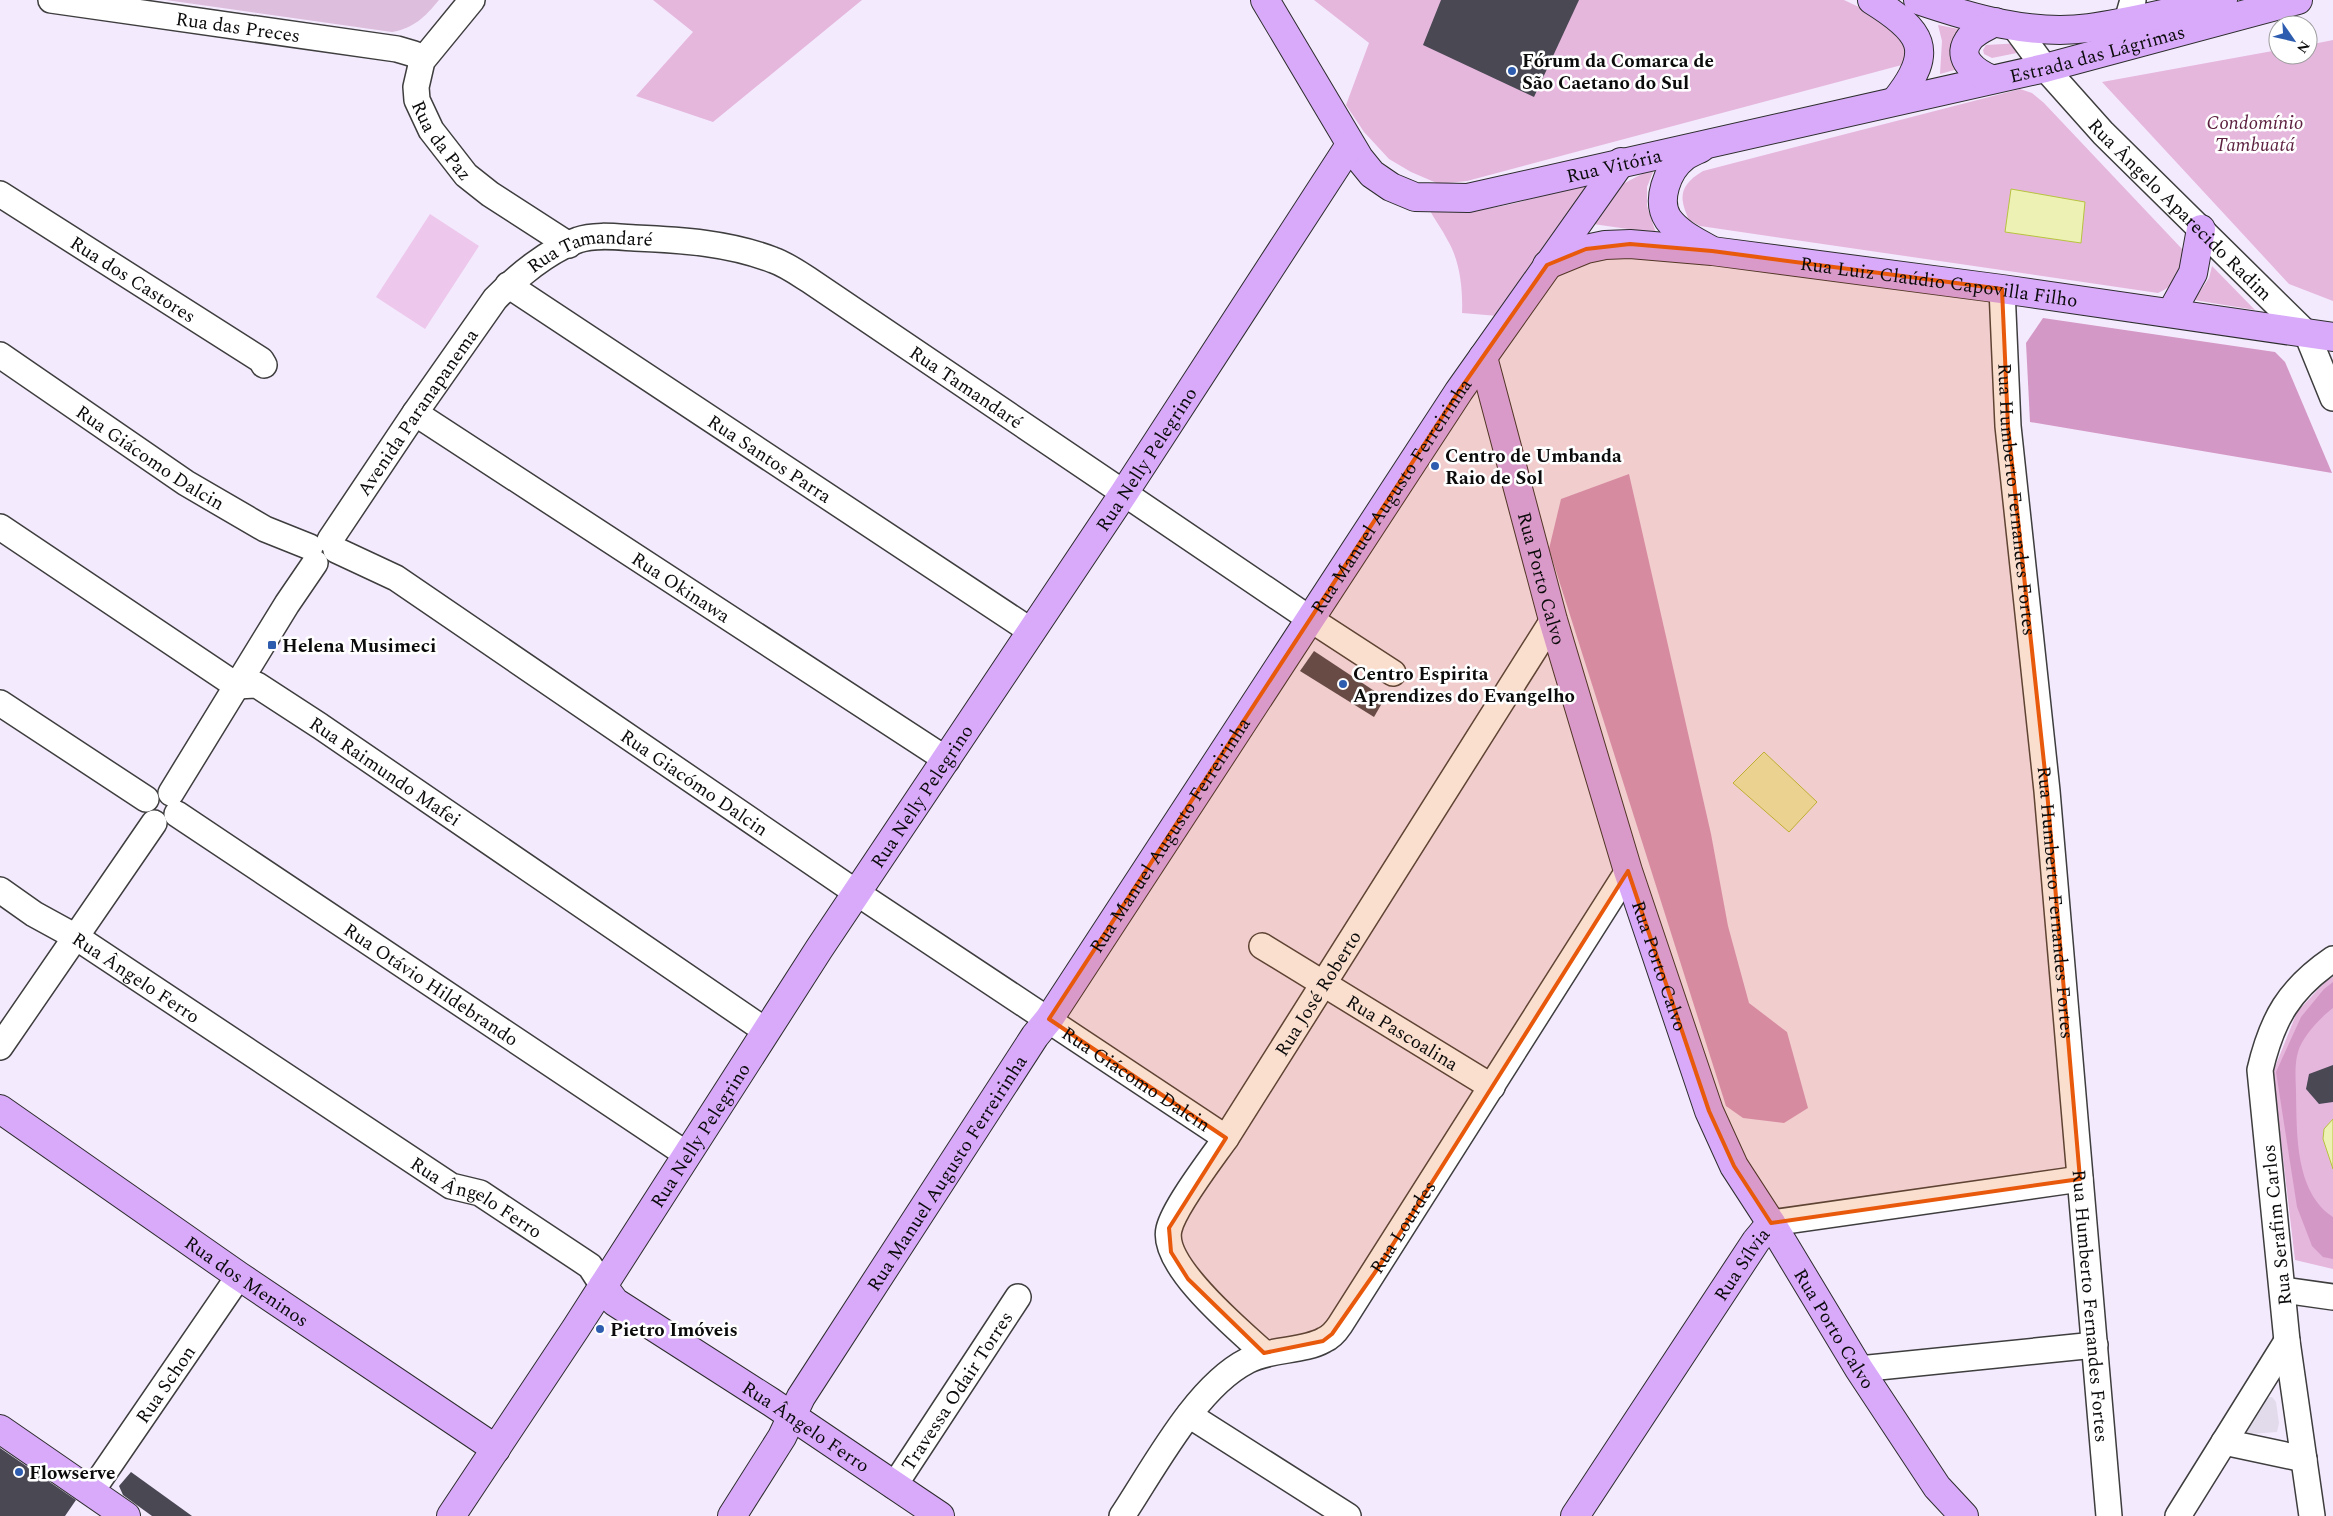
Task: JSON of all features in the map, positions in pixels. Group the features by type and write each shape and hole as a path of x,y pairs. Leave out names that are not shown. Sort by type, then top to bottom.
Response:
{"main road":[{"name":"Rua Vitória","path":"1266,0 1350,145 1372,174 1391,186 1415,197 1440,199 1468,198 1896,100"},
{"path":"1872,0 1909,25 1915,34 1919,51 1917,71 1896,100"},
{"name":"Estrada das Lágrimas","path":"1918,0 2004,24 2083,29 2130,10 2223,0"},
{"name":"Estrada das Lágrimas","path":"1896,100 2045,68 2298,0"},
{"path":"1991,79 1975,71 1966,61 1964,50 1972,36 2004,24"},
{"path":"1712,250 1681,232 1668,219 1663,202 1665,184 1674,168 1684,157 1714,141"},
{"name":"Rua Nelly Pelegrino","path":"451,1516 603,1286 766,1031 1124,493 1350,145"},
{"name":"Rua Manuel Augusto Ferreirinha","path":"732,1516 782,1437 801,1397 1035,1036 1049,1019 1483,357 1621,162"},
{"path":"2171,313 2193,273 2201,229"},
{"name":"Rua Luiz Claúdio Capovilla Filho","path":"1547,265 1586,249 1605,245 1638,245 1712,250 2002,289 2320,336"},
{"name":"Rua Porto Calvo","path":"1483,357 1553,620 1628,871 1710,1111 1734,1166 1771,1222 1859,1369 1937,1487 1964,1516"},
{"name":"Rua dos Meninos","path":"0,1110 239,1276 496,1449"},
{"name":"Rua Sílvia","path":"1574,1516 1756,1241 1771,1222"},
{"name":"Rua Ângelo Ferro","path":"603,1286 615,1302 792,1416 940,1516"},
{"path":"0,1429 126,1516"}],"street":[{"name":"Rua das Preces","path":"51,0 397,49 414,54 422,61"},
{"name":"Rua da Paz","path":"472,0 422,61 416,87 417,100 431,130 466,175 490,194 569,245"},
{"name":"Rua Ângelo Aparecido Radim","path":"2004,24 2103,133 2201,229 2320,336 2333,398"},
{"name":"Rua dos Castores","path":"0,194 261,360 264,365"},
{"name":"Rua Tamandaré","path":"508,285 543,259 579,240 615,237 676,240 733,247 774,260 809,280 1310,619 1393,673"},
{"name":"Avenida Paranapanema","path":"174,803 237,686 323,550 415,412 495,299 508,285"},
{"name":"Rua Santos Parra","path":"508,285 1031,631"},
{"name":"Rua Humberto Fernandes Fortes","path":"2002,289 2008,426 2047,791 2109,1516"},
{"name":"Rua Giácomo Dalcin","path":"0,355 186,483 265,529 323,550"},
{"name":"Rua Okinawa","path":"415,412 947,760"},
{"name":"Rua Raimundo Mafei","path":"0,527 237,686 257,685 265,690 766,1031"},
{"name":"Rua Giacómo Dalcin","path":"323,550 396,578 857,893 1049,1019"},
{"name":"Rua José Roberto","path":"1264,1353 1188,1279 1171,1252 1168,1228 1179,1207 1226,1138 1553,620"},
{"path":"0,703 146,800"},
{"path":"160,790 174,803 174,819 164,824 154,823 146,816 144,811 149,795 160,790"},
{"name":"Rua Otávio Hildebrando","path":"174,803 686,1154"},
{"path":"0,1047 154,823"},
{"name":"Rua Lourdes","path":"1122,1516 1189,1415 1215,1384 1246,1361 1264,1353 1323,1341 1340,1325 1628,871"},
{"name":"Rua Ângelo Ferro","path":"0,890 34,914 76,937 451,1186 480,1193 590,1266 603,1286"},
{"name":"Rua Pascoalina","path":"1262,946 1492,1087"},
{"name":"Rua Serafim Carlos","path":"2312,1516 2288,1341 2260,1070 2268,1036 2289,997 2333,959"},
{"name":"Rua Giácomo Dalcin","path":"1049,1019 1226,1138"},
{"name":"Rua Sílvia","path":"1771,1222 2080,1179"},
{"name":"Rua Schon","path":"91,1492 239,1276"},
{"path":"2283,1290 2333,1297"},
{"name":"Travessa Odair Torres","path":"894,1486 1018,1297"},
{"path":"2178,1516 2288,1341"},
{"path":"1859,1369 2095,1345"},
{"path":"1189,1415 1348,1516"},
{"path":"2224,1442 2304,1459"}],"highlighted area":[{"path":"1630,244 1712,251 2002,289 2008,426 2047,791 2080,1179 1771,1223 1734,1166 1709,1111 1628,871 1378,1268 1332,1334 1323,1341 1264,1353 1188,1279 1171,1252 1169,1228 1226,1138 1049,1019 1459,391 1547,265 1586,249"}],"green space":[{"path":"653,0 862,0 713,122 636,96 693,32"},
{"path":"1314,0 1844,0 1906,29 1913,62 1467,181 1439,184 1411,172 1389,159 1364,132 1346,105 1369,43"},
{"path":"1938,25 1959,29 1958,69 1940,74 1942,41"},
{"name":"Condomínio Tambuatá","path":"2333,40 2333,301 2289,284 2102,82 2268,52 2268,65 2318,65 2318,43"},
{"path":"2021,43 2027,51 1992,58 1984,54 1983,50 1986,45"},
{"path":"2020,89 2032,93 2044,103 2183,250 2181,270 2175,281 2165,290 2158,293 1700,226 1689,220 1683,204 1683,192 1686,186 1695,176 1703,171"},
{"path":"1655,167 1647,187 1647,206 1656,233 1593,224 1621,185"},
{"path":"1593,181 1498,316 1462,313 1461,285 1455,257 1446,237 1428,207 1468,211 1489,208 1532,199"},
{"path":"2212,266 2255,310 2194,300 2209,278"},
{"path":"2333,977 2333,1269 2295,1260 2273,1072 2297,1012 2326,981"}],"shaded area":[{"path":"166,0 439,0 429,12 413,25 392,32"},
{"path":"2011,189 2085,202 2081,243 2005,232"},
{"path":"430,214 479,246 425,329 376,297"},
{"path":"2043,318 2275,352 2285,362 2332,473 2030,422 2026,343"},
{"path":"1629,474 1711,834 1728,926 1749,1003 1787,1032 1808,1108 1784,1123 1743,1118 1726,1106 1549,549 1561,499"},
{"path":"1764,752 1817,802 1789,832 1733,783"},
{"path":"2333,982 2333,1008 2303,1040 2297,1057 2296,1073 2297,1127 2301,1161 2311,1193 2333,1217 2333,1259 2323,1257 2312,1246 2297,1207 2276,1072 2301,1017 2324,989"},
{"path":"2333,1119 2333,1169 2323,1139 2324,1129"},
{"path":"2272,1397 2276,1402 2279,1423 2277,1432 2250,1434 2246,1432 2245,1428 2263,1398"}],"building":[{"name":"Fórum da Comarca de São Caetano do Sul","path":"1441,0 1579,0 1534,97 1423,45"},
{"name":"Centro Espirita Aprendizes do Evangelho","path":"1314,651 1385,698 1374,717 1300,671"},
{"path":"2333,1065 2333,1102 2319,1104 2306,1089 2309,1074"},
{"name":"Flowserve","path":"0,1448 76,1500 65,1516 0,1516"},
{"path":"131,1472 192,1516 152,1516 123,1495 119,1486"}],"place":[{"name":"Fórum da Comarca de São Caetano do Sul","path":"1512,71"},
{"name":"Centro de Umbanda Raio de Sol","path":"1435,466"},
{"name":"Helena Musimeci","path":"272,645"},
{"name":"Centro Espirita Aprendizes do Evangelho","path":"1343,684"},
{"name":"Pietro Imóveis","path":"600,1329"},
{"name":"Flowserve","path":"19,1472"}]}
